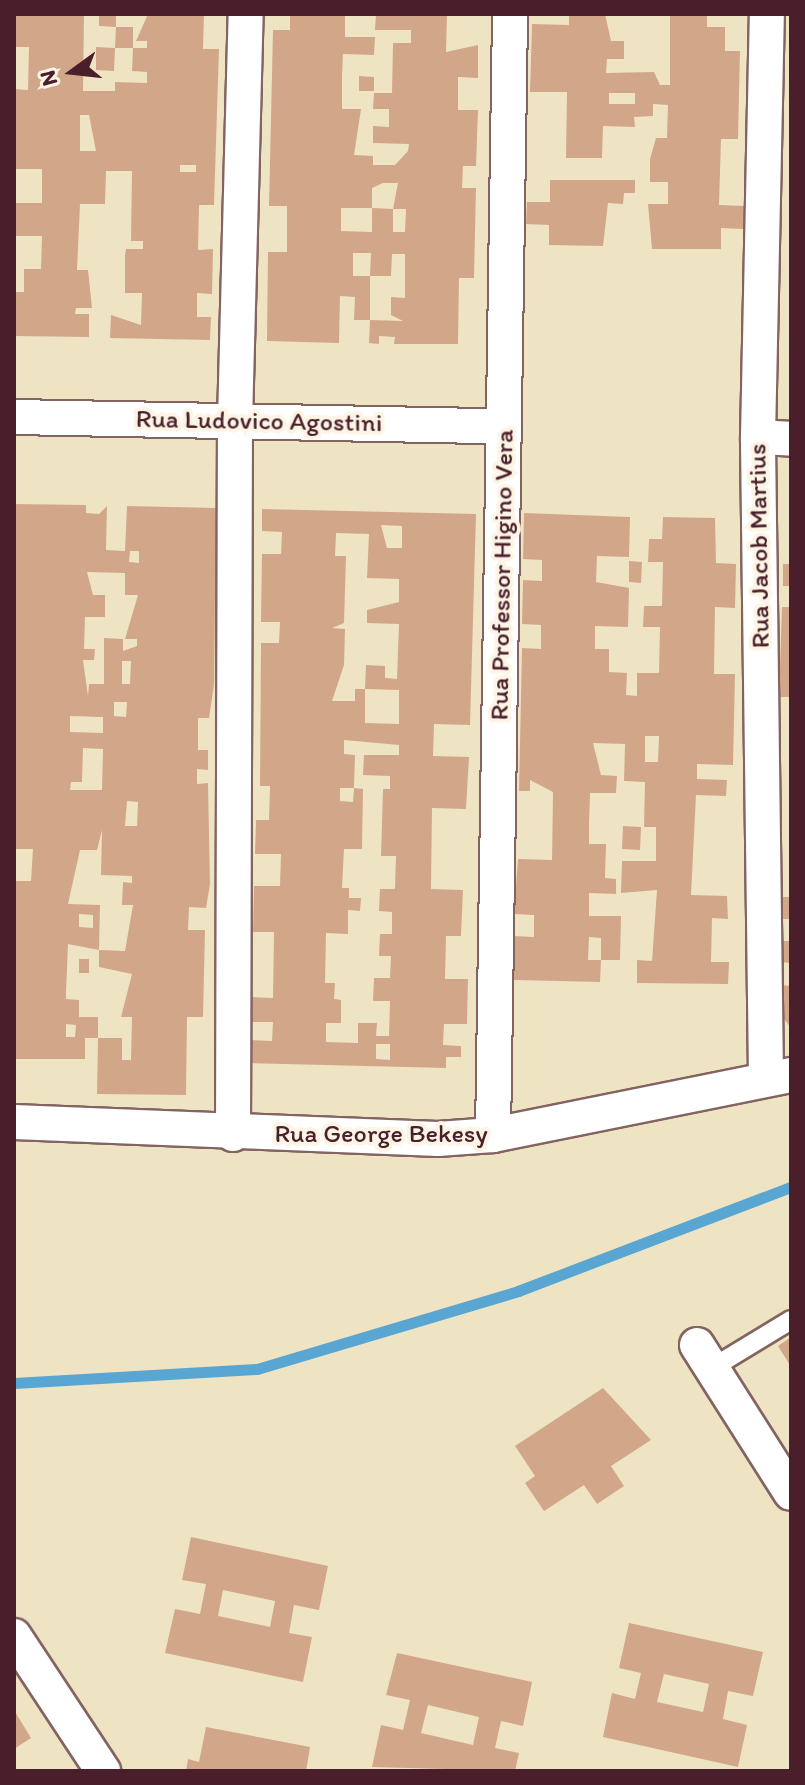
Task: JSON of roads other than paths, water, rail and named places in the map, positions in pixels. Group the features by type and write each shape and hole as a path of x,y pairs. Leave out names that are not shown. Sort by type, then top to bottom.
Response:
{"street":[{"path":"233,1134 235,421 246,14"},
{"name":"Rua Professor Higino Vera","path":"493,1135 510,14"},
{"name":"Rua Jacob Martius","path":"767,14 774,438 778,1076"},
{"name":"Rua Ludovico Agostini","path":"14,417 504,426"},
{"name":"Rua George Bekesy","path":"14,1122 233,1134 493,1135 778,1076"},
{"path":"705,1356 791,1493"},
{"path":"14,1636 103,1771"}],"lane":[{"path":"705,1356 791,1320"}],"waterway":[{"path":"14,1383 257,1369 518,1291 791,1187"}]}
